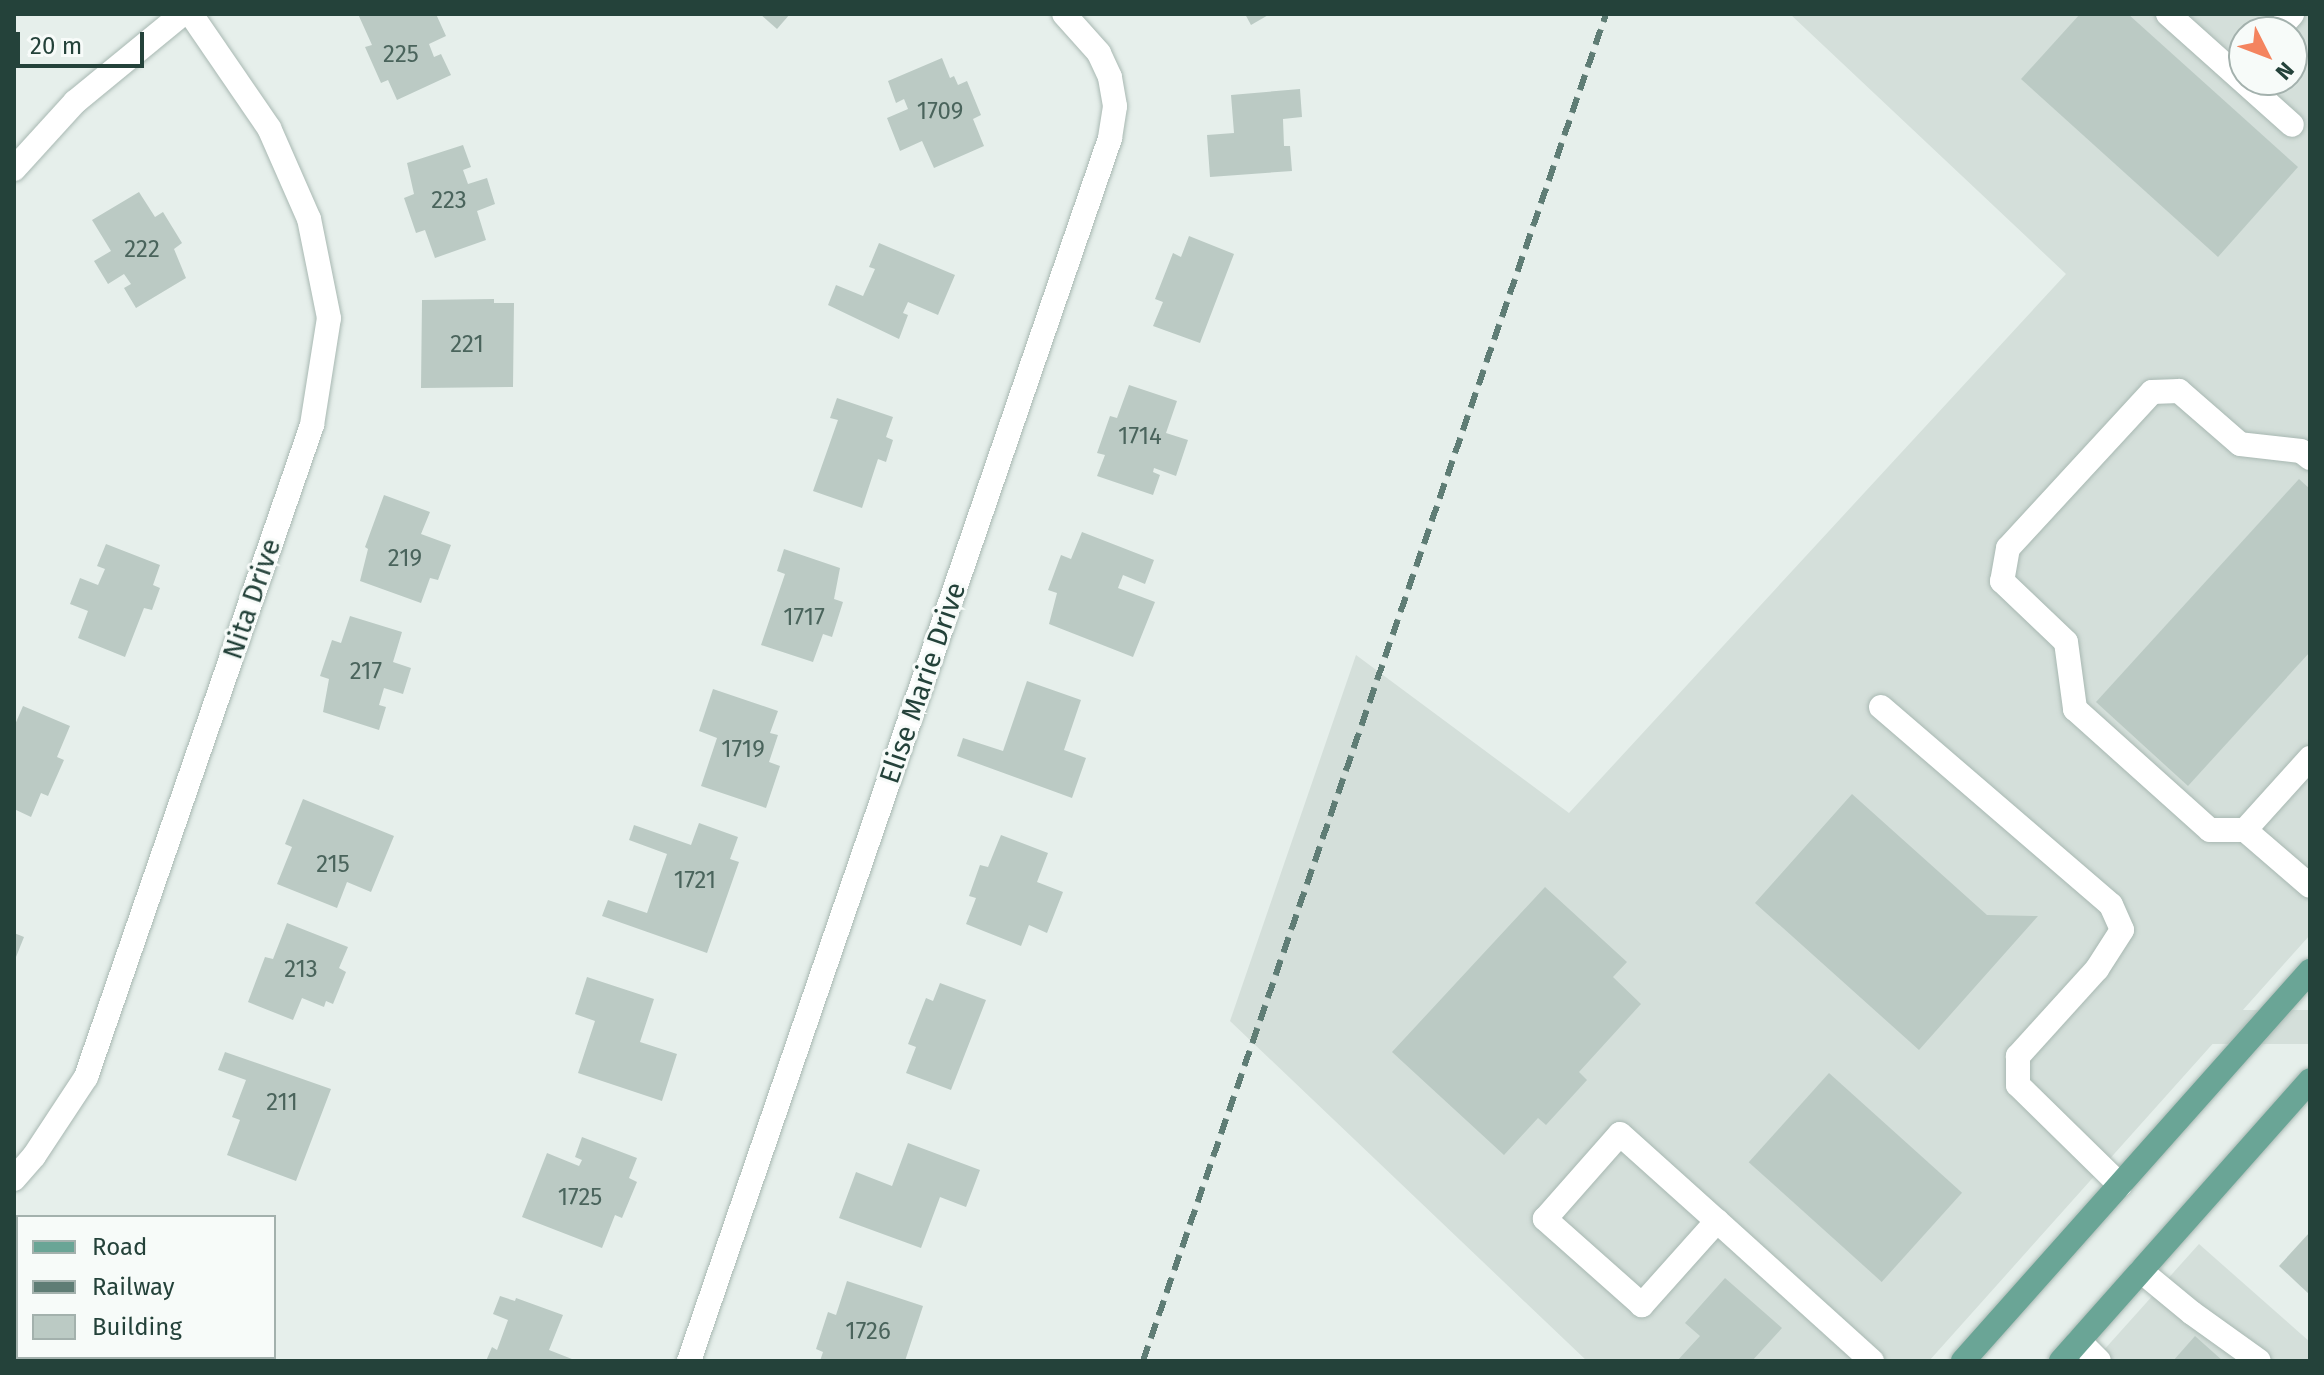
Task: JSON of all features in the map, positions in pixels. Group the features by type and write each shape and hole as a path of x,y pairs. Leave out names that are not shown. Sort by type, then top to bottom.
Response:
{"main road":[{"path":"1963,1361 2310,971"},
{"path":"2061,1361 2310,1081"}],"street":[{"path":"14,169 75,102 182,14"},
{"name":"Nita Drive","path":"14,1179 34,1156 86,1077 312,425 329,318 309,219 269,128 191,14"},
{"name":"Elise Marie Drive","path":"689,1361 1110,138 1115,106 1110,77 1099,53 1064,14"},
{"path":"2168,14 2228,62"},
{"path":"2264,96 2292,125"},
{"path":"2310,458 2301,451 2240,444 2179,391 2152,392 2008,548 2002,581 2066,642 2075,709 2210,830 2245,830 2310,886"},
{"path":"1881,707 2111,905 2122,930 2097,969 2018,1056 2018,1085 2120,1185"},
{"path":"2245,830 2310,758"},
{"path":"1717,1221 1642,1305 1545,1219 1620,1134 1717,1221 1872,1361"},
{"path":"2141,1271 2259,1361"},
{"path":"2079,1341 2099,1361"}],"shaded area":[{"path":"1790,14 2310,14 2310,935 1929,1361 1587,1361 1230,1021 1356,655 1569,813 2066,274"},
{"path":"1839,1010 2310,1010 2310,1044 1839,1044"},
{"path":"2199,1244 2310,1342 2310,1361 2094,1361"}],"green space":[{"path":"16,1327 16,1359 198,1359 14,1361"}],"building":[{"path":"358,14 436,14 446,36 429,44 434,57 441,54 451,75 397,100 388,80 381,83 365,47 372,45"},
{"path":"760,14 790,14 777,29"},
{"path":"1245,14 1270,14 1251,25"},
{"path":"2080,14 2128,14 2298,167 2218,257 2021,79"},
{"path":"942,58 950,78 954,76 958,85 967,81 981,115 973,119 984,146 934,168 922,141 900,151 887,118 908,109 904,99 896,103 888,81"},
{"path":"1300,89 1302,117 1283,119 1284,146 1290,146 1292,171 1210,177 1207,135 1234,133 1231,95"},
{"path":"463,145 471,167 463,170 468,184 487,178 495,204 477,211 486,240 435,258 425,230 416,233 404,198 414,194 407,163"},
{"path":"139,192 155,217 163,212 182,243 174,249 186,278 136,308 124,288 131,284 124,274 108,284 94,261 111,251 92,220"},
{"path":"1189,236 1234,254 1200,343 1153,326 1163,302 1155,299 1173,253 1181,257"},
{"path":"879,243 955,275 938,315 908,302 903,313 908,315 899,339 828,305 836,285 863,296 875,269 869,267"},
{"path":"494,299 494,303 514,303 513,387 421,388 422,300"},
{"path":"1129,385 1177,401 1166,433 1188,440 1176,476 1154,468 1153,472 1160,475 1153,495 1097,476 1105,455 1097,453 1110,416 1117,418"},
{"path":"837,398 893,417 886,437 893,440 886,462 878,459 862,508 813,491 838,420 830,418"},
{"path":"2299,479 2310,489 2310,652 2188,786 2096,702"},
{"path":"384,495 430,512 421,534 451,545 438,580 430,578 421,603 360,581 368,549 365,547"},
{"path":"1082,532 1154,560 1145,584 1123,575 1118,588 1155,602 1133,657 1049,624 1057,593 1048,590 1061,555 1071,559"},
{"path":"106,544 160,565 153,585 160,588 152,610 144,608 125,657 78,638 88,611 70,604 80,578 98,585 105,569 97,566"},
{"path":"784,549 840,568 834,599 843,602 832,637 823,634 813,662 761,645 785,574 777,571"},
{"path":"350,616 402,632 393,662 411,668 403,694 384,688 379,705 386,707 379,730 323,712 329,679 320,676 332,640 341,643"},
{"path":"1027,681 1081,700 1064,750 1086,758 1072,798 957,756 963,738 1003,751"},
{"path":"713,689 778,711 770,733 778,735 769,762 780,766 766,808 701,786 717,738 699,731"},
{"path":"23,706 70,726 57,757 64,760 48,796 41,793 31,817 14,809 14,727"},
{"path":"1852,794 1987,915 2038,916 1919,1050 1755,903"},
{"path":"303,799 394,836 371,892 347,882 337,908 277,884 292,847 285,844"},
{"path":"699,823 738,837 730,859 739,862 707,953 602,916 608,900 647,913 667,854 629,840 634,825 691,845"},
{"path":"1001,835 1048,853 1037,882 1063,892 1047,933 1029,925 1021,946 966,924 976,898 969,896 980,865 988,867"},
{"path":"1545,887 1627,962 1613,977 1641,1004 1579,1072 1587,1080 1546,1125 1538,1118 1504,1155 1392,1052"},
{"path":"287,923 348,947 339,968 346,972 333,1004 326,1001 324,1007 302,998 293,1020 248,1002 265,957 273,959"},
{"path":"14,933 24,937 14,962"},
{"path":"587,977 654,999 640,1042 677,1054 662,1101 578,1073 595,1021 575,1014"},
{"path":"940,983 986,1000 951,1090 906,1073 916,1047 908,1044 926,998 933,1001"},
{"path":"225,1052 331,1089 296,1181 227,1155 240,1120 232,1117 246,1080 218,1070"},
{"path":"1829,1073 1962,1193 1882,1282 1749,1162"},
{"path":"582,1137 637,1158 629,1178 637,1182 622,1218 615,1215 602,1248 522,1217 547,1153 579,1166 582,1160 575,1157"},
{"path":"908,1143 980,1170 966,1207 940,1197 921,1248 839,1218 856,1172 892,1186"},
{"path":"2310,1232 2310,1295 2279,1266"},
{"path":"1725,1278 1782,1328 1752,1361 1677,1361 1700,1336 1685,1323"},
{"path":"847,1281 923,1306 905,1361 820,1361 823,1352 816,1349 828,1312 836,1315"},
{"path":"500,1296 515,1301 516,1298 563,1315 549,1350 577,1361 486,1361 492,1347 497,1350 508,1320 493,1314"},
{"path":"2195,1336 2223,1361 2173,1361"}],"railway":[{"path":"1143,1361 1606,14"}]}
